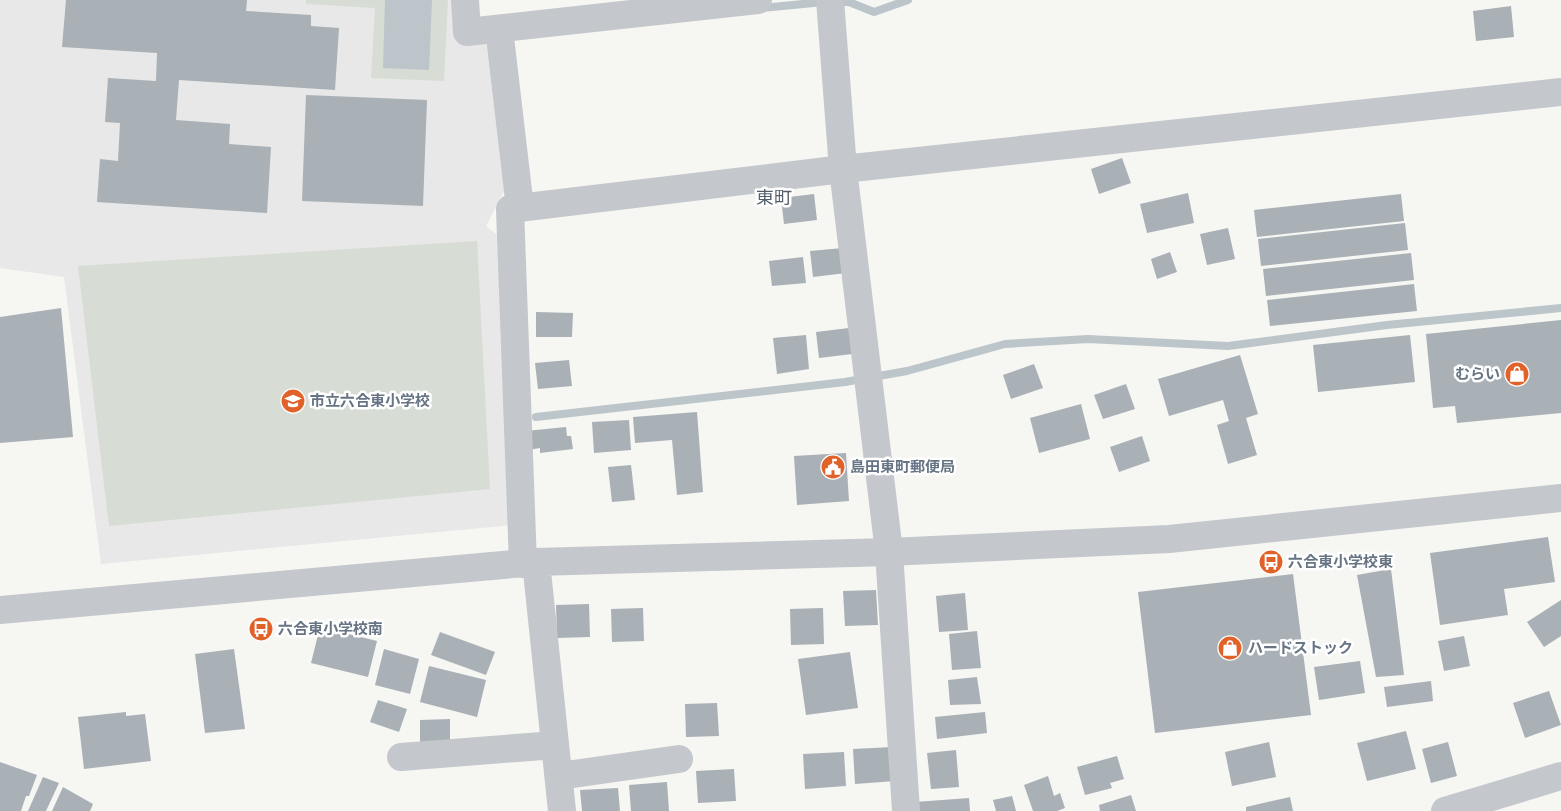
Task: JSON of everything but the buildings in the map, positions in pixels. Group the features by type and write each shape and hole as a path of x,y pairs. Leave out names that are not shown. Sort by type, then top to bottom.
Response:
{"street":[{"path":"465,0 467,32 758,0"},
{"path":"830,0 843,168 889,552 906,811"},
{"path":"499,29 520,208"},
{"path":"562,811 555,745 529,563 510,209 843,168 1561,92"},
{"path":"0,610 529,563 889,552 1170,539 1561,498"},
{"path":"402,757 555,745"},
{"path":"559,776 679,759"},
{"path":"1445,811 1561,776"}],"shaded area":[{"name":"市立六合東小学校","path":"0,0 459,0 486,41 504,191 486,226 497,235 513,525 101,564 64,277 0,268"},
{"path":"306,0 448,0 444,81 371,78 375,8 306,4"},
{"path":"385,0 432,0 429,70 383,68"},
{"path":"477,241 490,489 109,526 78,266"}],"waterway":[{"path":"836,2 849,2 874,12 908,0"},
{"path":"761,8 824,2"},
{"path":"536,417 845,382 907,371 1005,344 1088,339 1228,346 1387,325 1561,308"}],"place":[{"name":"むらい","path":"1517,374"},
{"name":"市立六合東小学校","path":"293,401"},
{"name":"島田東町郵便局","path":"833,467"},
{"name":"六合東小学校東","path":"1271,562"},
{"name":"六合東小学校南","path":"261,629"},
{"name":"ハードストック","path":"1230,648"}],"district":[{"name":"東町","path":"774,197"}]}
